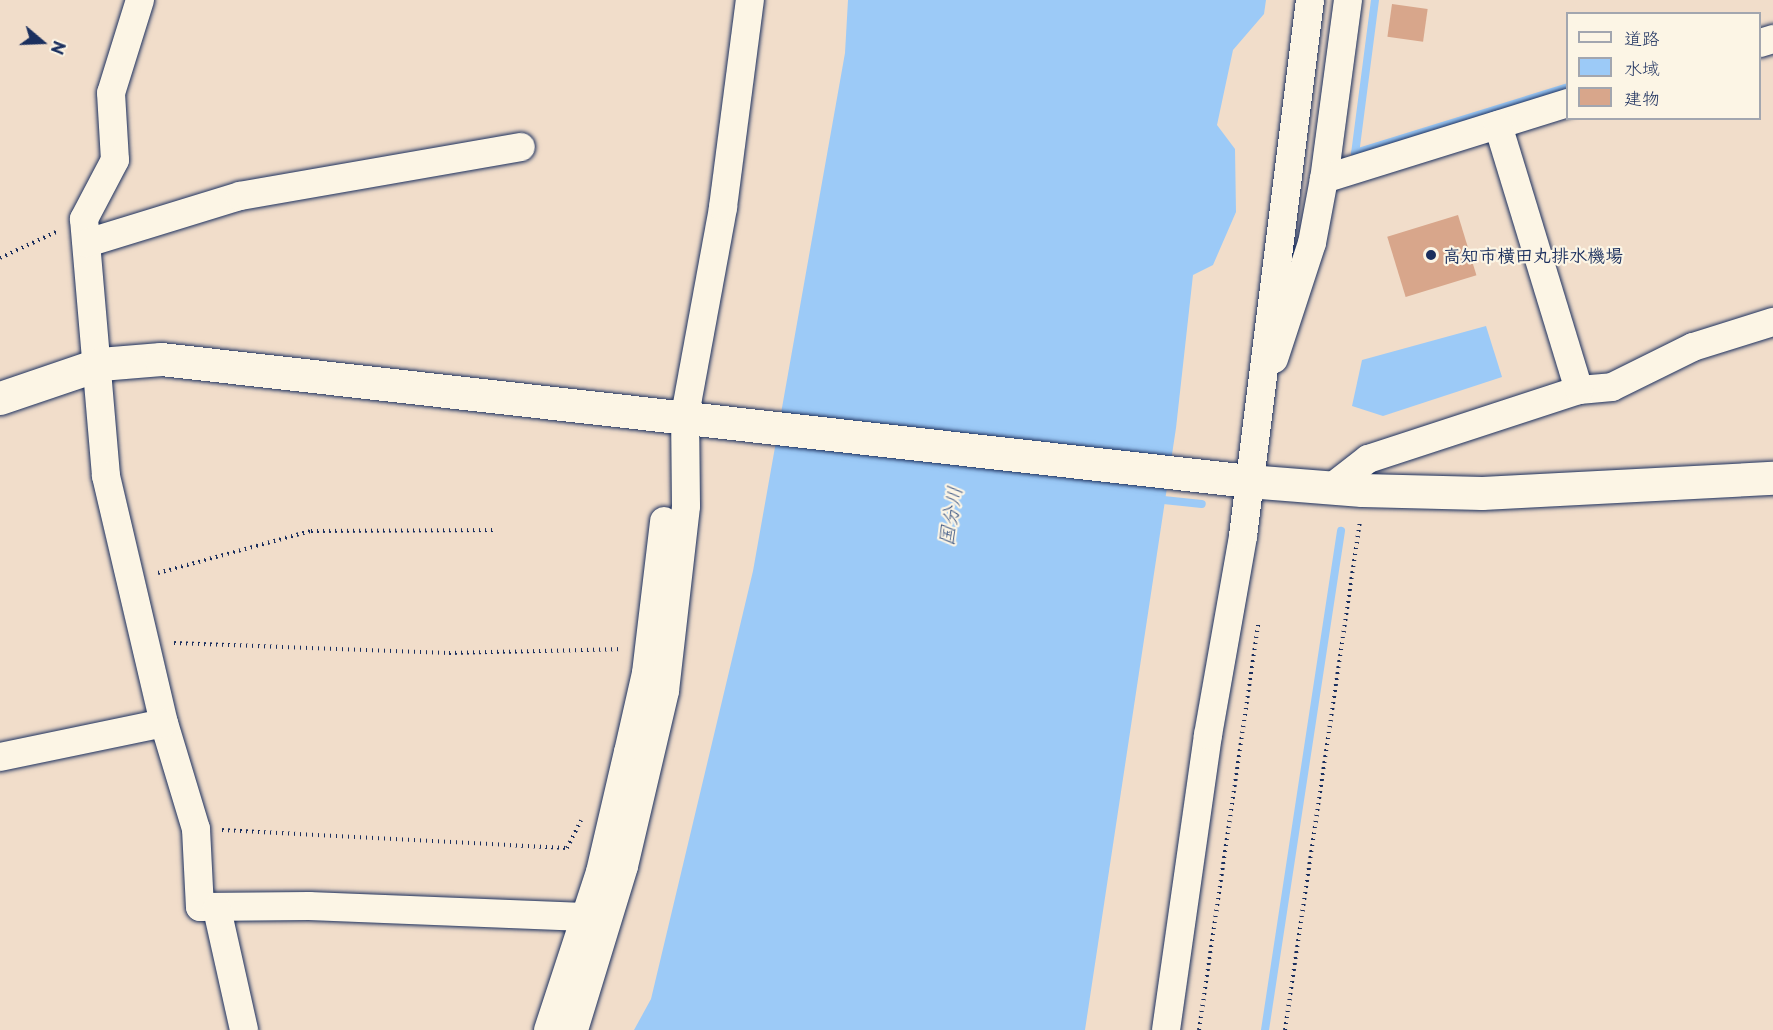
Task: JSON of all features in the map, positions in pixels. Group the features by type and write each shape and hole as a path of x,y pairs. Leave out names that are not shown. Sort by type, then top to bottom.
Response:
{"street":[{"path":"140,0 111,93 115,160 86,231 100,364 106,476 133,580 164,723 196,829 200,907 217,909 309,906 585,917"},
{"path":"548,1030 585,917 611,874 616,799 646,673 669,484 697,416 708,283 712,146 730,0"},
{"path":"708,283 750,0"},
{"path":"1166,1030 1236,480 1259,388 1310,0"},
{"path":"1259,388 1280,347 1312,243 1324,179 1348,0"},
{"path":"1324,179 1566,104"},
{"path":"1498,125 1579,390"},
{"path":"86,231 240,196 521,147"},
{"path":"1332,487 1368,459 1579,390 1612,387 1693,347 1773,322"},
{"path":"0,398 100,364 160,359 697,416 1236,480 1332,487 1482,493 1773,478"},
{"path":"574,1030 611,874 665,691 686,506 683,450"},
{"path":"0,757 164,723"},
{"path":"217,909 244,1030"}],"path":[{"path":"0,258 86,231"},
{"path":"1286,1030 1359,521 1371,520"},
{"path":"133,580 311,531 497,530"},
{"path":"1199,1030 1259,634 1256,613"},
{"path":"147,642 449,653 629,649"},
{"path":"196,829 567,848 585,812 616,799"}],"water":[{"name":"国分川","path":"848,0 1266,0 1264,14 1233,50 1217,125 1235,149 1236,212 1213,265 1193,275 1176,428 1085,1030 634,1030 651,999 753,571 845,53"},
{"path":"1486,326 1502,377 1383,416 1352,406 1362,360"}],"building":[{"path":"1392,4 1428,9 1423,42 1387,37"},
{"name":"高知市横田丸排水機場","path":"1458,215 1476,275 1406,297 1387,237"}],"waterway":[{"path":"1375,0 1355,153 1566,88"},
{"path":"1154,499 1202,504"},
{"path":"1265,1030 1341,531"}],"place":[{"name":"高知市横田丸排水機場","path":"1431,255"}]}
